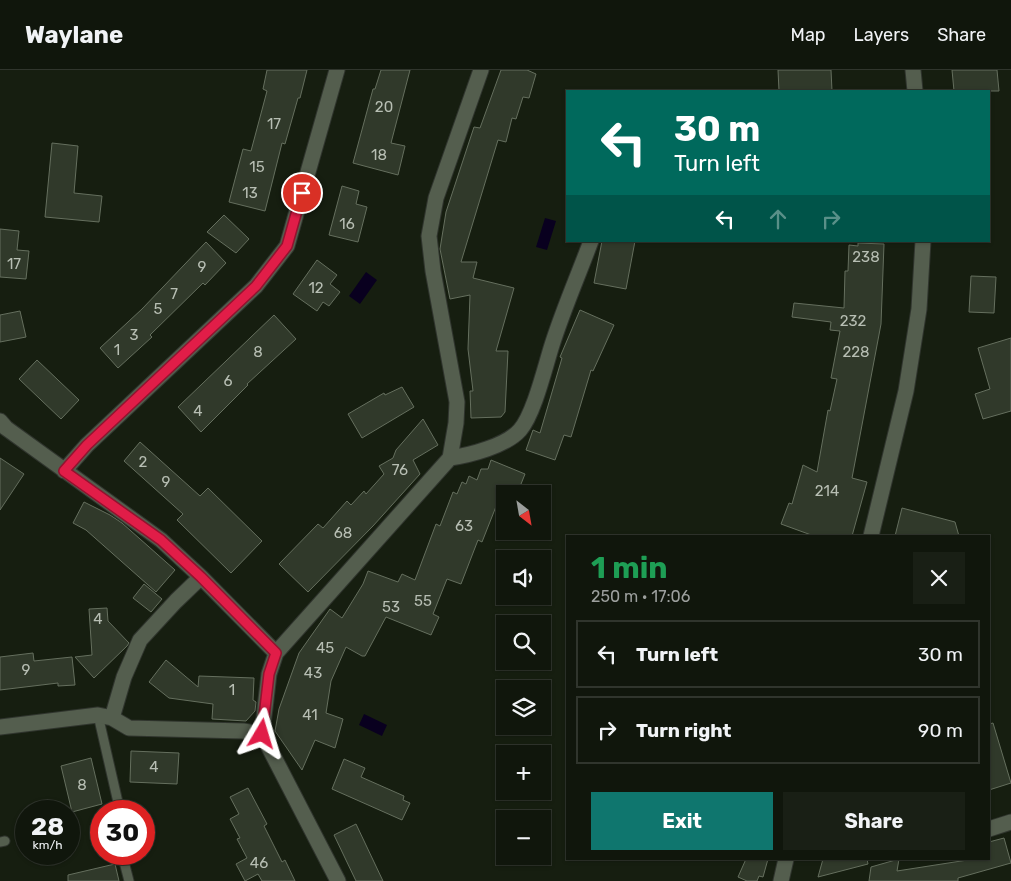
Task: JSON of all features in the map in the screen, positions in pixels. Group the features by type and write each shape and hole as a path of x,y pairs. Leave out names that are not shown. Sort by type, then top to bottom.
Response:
{"street":[{"path":"64,471 87,445 256,286 287,246 337,70"},
{"path":"338,881 262,734 269,674 276,653 450,458 456,423 457,402 433,271 429,236 436,198 481,70"},
{"path":"913,70 915,90"},
{"path":"450,458 468,455 512,437 520,431 528,420 553,342 591,242"},
{"path":"871,535 906,392 919,309 923,242"},
{"path":"0,421 6,428 64,471 161,540 201,577 276,653"},
{"path":"105,716 140,640 201,577"},
{"path":"0,727 105,716 129,728 243,731 262,734"},
{"path":"990,829 1011,822"},
{"path":"781,881 786,860"}],"lane":[{"path":"105,716 118,800"},
{"path":"125,865 129,881"}],"shaded area":[{"path":"545,218 556,221 547,250 536,247"},
{"path":"366,272 377,280 360,304 349,296"},
{"path":"364,714 387,725 382,736 359,725"}],"building":[{"path":"267,70 307,70 285,144 282,143 265,211 229,202 243,149 251,151 267,91 263,89"},
{"path":"381,70 410,70 391,143 405,146 398,175 353,163 373,89 375,89"},
{"path":"501,70 527,70 536,74 529,98 523,97 516,119 512,118 506,142 498,140 461,262 477,262 473,278 514,288 496,351 508,351 505,412 501,417 471,418 470,391 473,391 468,349 470,295 450,299 440,249 446,212 474,127 480,128"},
{"path":"778,70 831,70 832,90 779,90"},
{"path":"952,70 997,70 999,91 954,90"},
{"path":"52,143 78,146 74,193 102,196 99,222 45,217"},
{"path":"342,186 359,191 356,204 367,207 358,242 329,235"},
{"path":"224,215 249,239 236,253 207,232"},
{"path":"0,229 19,231 17,250 29,251 26,279 0,277"},
{"path":"206,242 226,263 205,285 203,283 150,335 152,337 118,368 100,348 142,309"},
{"path":"602,242 635,242 626,289 594,283"},
{"path":"858,243 884,244 881,324 852,478 867,482 852,535 811,535 781,524 789,503 792,504 803,465 817,472 828,410 830,411 837,379 831,378 840,331 830,330 831,322 792,317 794,303 844,308 845,271 848,271 849,245 858,246"},
{"path":"317,260 337,275 330,284 340,292 329,306 323,302 317,311 293,294"},
{"path":"971,276 996,277 994,313 969,312"},
{"path":"580,310 614,325 593,371 591,370 571,437 564,435 555,460 526,450 533,430 540,433 562,358 560,357"},
{"path":"20,311 26,337 0,342 0,315"},
{"path":"274,315 296,339 247,384 201,432 178,407"},
{"path":"1011,338 1011,411 983,419 975,394 990,389 978,348"},
{"path":"37,360 79,400 61,419 19,379"},
{"path":"402,387 414,407 362,438 348,414 384,393 385,395"},
{"path":"423,419 438,445 413,460 420,474 373,526 308,592 279,564 318,524 323,528 347,501 351,505 364,491 366,494 384,474 379,466 393,458 396,450"},
{"path":"140,442 200,496 208,488 262,541 231,573 177,520 183,514 124,461"},
{"path":"0,458 24,474 0,510"},
{"path":"491,460 525,474 521,485 496,485 496,507 482,542 478,540 461,584 447,579 433,614 439,617 431,635 386,617 365,656 346,647 331,681 326,713 343,719 335,748 315,740 302,770 275,731 279,709 299,653 330,609 342,618 363,584 368,571 398,582 402,574 415,580 436,524 440,526 453,492 457,494 462,482 466,484 469,476 477,480 481,469 488,469"},
{"path":"84,502 122,523 175,570 156,592 86,530 73,523"},
{"path":"902,508 955,522 959,535 895,535"},
{"path":"144,584 162,599 151,612 133,598"},
{"path":"107,608 108,621 129,643 94,678 75,657 92,655 89,609"},
{"path":"33,653 34,661 72,657 75,685 58,686 58,683 0,690 0,657"},
{"path":"166,660 198,687 199,676 254,678 253,700 256,702 255,711 246,721 212,719 213,704 169,698 149,682"},
{"path":"993,723 1011,783 990,790 990,724"},
{"path":"131,751 179,753 177,784 130,782"},
{"path":"91,758 101,800 90,800 90,807 80,810 80,800 69,800 61,766"},
{"path":"344,759 365,768 361,777 404,796 403,800 410,803 402,820 332,789"},
{"path":"248,788 267,824 264,826 282,862 285,860 295,881 262,881 258,874 245,881 236,864 247,858 237,839 240,838 230,819 239,814 230,797"},
{"path":"356,824 383,881 356,881 334,835"},
{"path":"1004,838 1011,863 958,878 958,881 869,881 871,867 896,860 899,860 897,871 968,860 990,860 990,842"},
{"path":"746,860 768,860 763,877 759,876 757,881 747,881 738,877"},
{"path":"823,860 867,860 868,864 818,877"},
{"path":"115,865 119,881 68,881 68,875"}],"route":[{"path":"262,734 269,674 276,653 201,577 161,540 64,471 87,445 256,286 287,246 302,193"}]}
